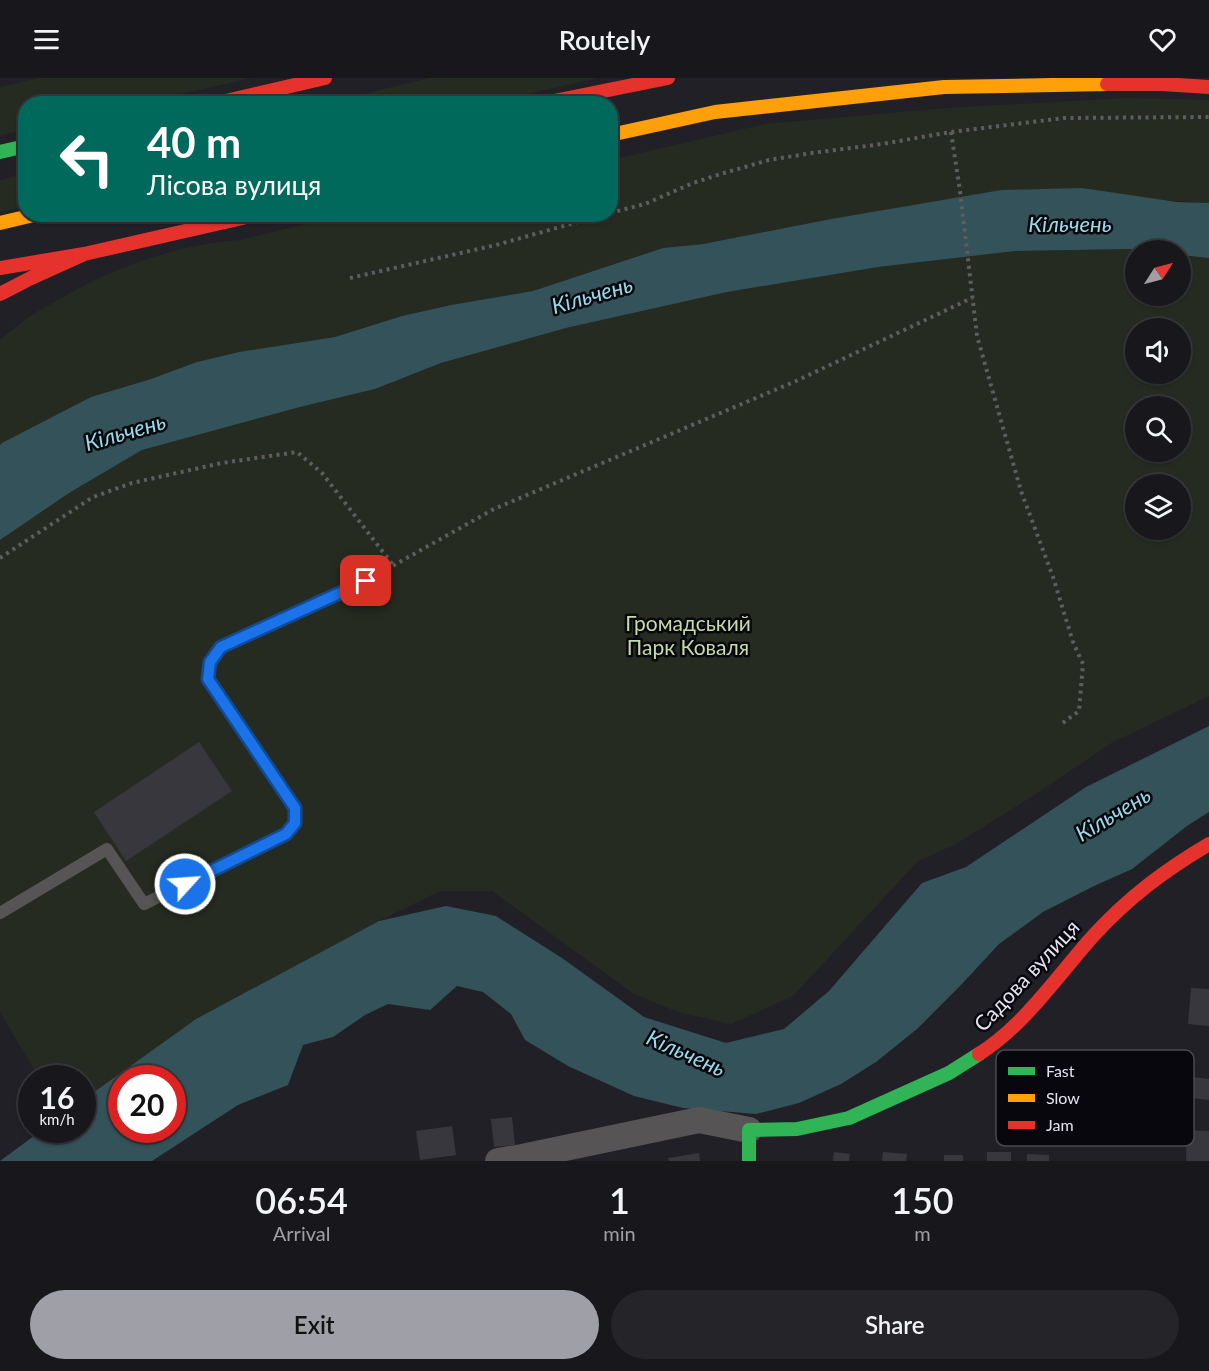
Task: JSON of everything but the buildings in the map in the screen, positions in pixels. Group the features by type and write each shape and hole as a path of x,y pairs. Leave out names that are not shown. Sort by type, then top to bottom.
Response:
{"main road":[{"path":"247,96 325,78"},
{"path":"578,96 668,78"},
{"path":"618,133 715,112 944,87 1162,84 1209,87"},
{"path":"0,152 18,148"},
{"path":"0,223 18,219"},
{"path":"0,268 84,254 225,222"},
{"path":"0,294 84,254"},
{"name":"Садова вулиця","path":"749,1130 797,1129 849,1118 949,1073 995,1044 1031,1008 1095,934 1135,894 1180,861 1209,844"},
{"path":"749,1130 749,1161"}],"street":[{"path":"498,1161 699,1120 749,1130"}],"lane":[{"path":"0,913 107,849 144,904 286,834 295,823 295,808 208,679 210,662 221,647 366,581"}],"path":[{"path":"618,211 645,204 693,183 769,160 951,132 1064,118 1209,117"},
{"path":"951,132 977,336 1021,491 1053,577 1073,642 1083,664 1079,711 1060,725"},
{"path":"350,278 496,245 578,222"},
{"path":"366,581 494,509 796,381 972,298"},
{"path":"0,558 93,497 132,483 222,463 297,452 322,473 393,566"}],"green space":[{"path":"39,78 252,78 171,96 18,96 18,131 0,135 0,87"},
{"path":"429,78 598,78 518,96 355,96"},
{"path":"1127,98 1209,100 1209,203 1001,190 703,244 663,248 533,291 402,316 335,337 239,352 197,362 91,397 0,445 0,340 32,315 119,269 190,247 240,240 314,222 618,222 618,158 765,124 946,108"},
{"path":"18,176 18,208 0,212 0,180"},
{"name":"Громадський Парк Коваля","path":"1125,249 1125,306 1191,306 1191,256 1209,258 1209,696 1113,742 954,845 918,861 793,996 731,1024 678,1012 634,994 492,891 440,891 196,1019 132,1065 108,1065 108,1082 96,1091 96,1065 31,1065 0,1012 0,540 69,493 142,450 375,389 441,363 566,328 727,292 878,267 1015,251"}],"water":[{"name":"Кільчень","path":"1082,188 1177,202 1209,203 1209,258 1191,256 1191,240 1125,240 1125,249 1015,251 878,267 727,292 566,328 441,363 375,389 142,450 69,493 0,540 0,445 91,397 197,362 239,352 335,337 402,316 533,291 663,248 703,244 1001,190"},
{"name":"Кільчень","path":"1209,726 1209,812 1187,826 1132,869 1043,912 999,944 917,1029 876,1062 841,1084 799,1103 756,1114 683,1108 634,1096 568,1066 525,1040 511,1014 483,992 457,986 430,1010 388,1004 365,1015 333,1037 303,1045 288,1085 238,1105 186,1139 186,1065 132,1065 196,1019 379,921 446,906 496,916 562,958 644,1017 726,1043 784,1029 829,991 922,883 966,867 1086,787"},
{"path":"108,1082 108,1143 180,1143 152,1161 0,1161 24,1143 96,1143 96,1091"}],"traffic: fast":[{"path":"0,152 18,148"},
{"path":"749,1161 749,1130 797,1129 849,1118 949,1073 979,1054"}],"traffic: slow":[{"path":"618,133 715,112 944,87 1107,84"},
{"path":"0,223 18,219"}],"traffic: jam":[{"path":"247,96 325,78"},
{"path":"579,96 668,78"},
{"path":"1107,84 1209,87"},
{"path":"0,294 84,254 225,222"},
{"path":"0,268 84,254"},
{"path":"979,1054 996,1042 1026,1014 1094,935 1134,896 1209,844"}],"route":[{"path":"185,884 286,834 295,823 295,808 208,679 210,662 221,647 366,581"}]}
